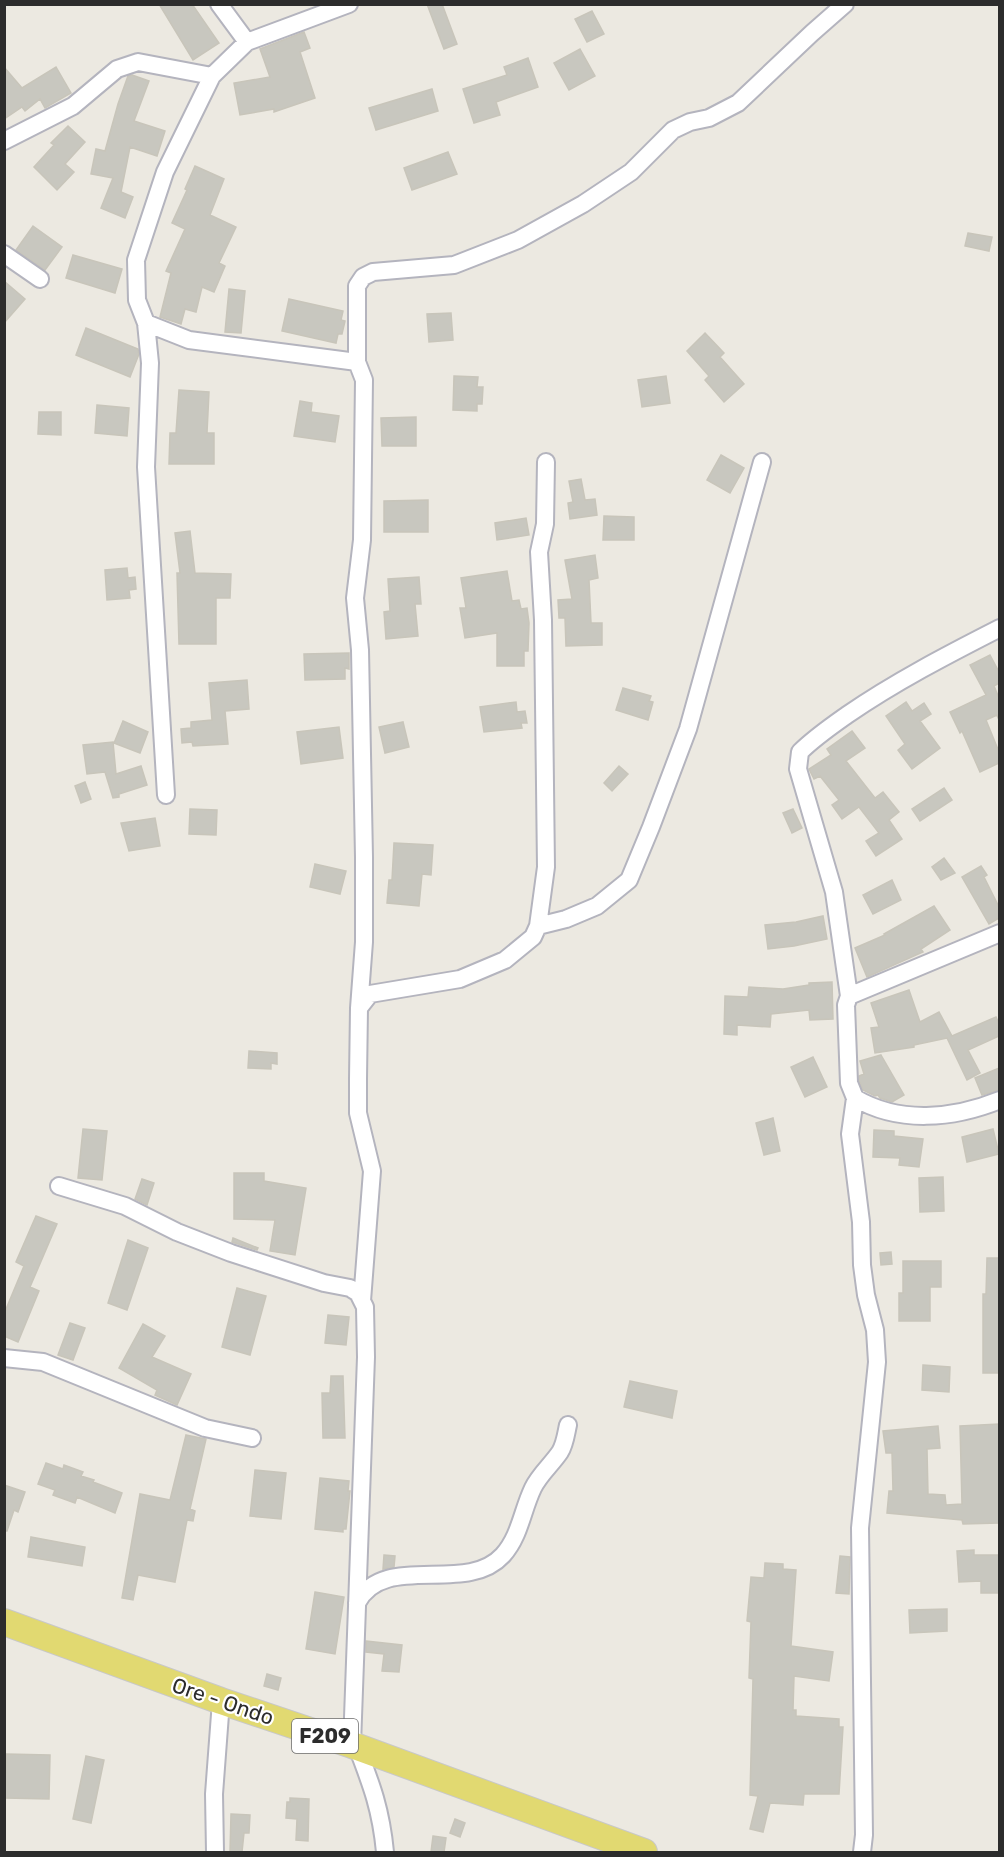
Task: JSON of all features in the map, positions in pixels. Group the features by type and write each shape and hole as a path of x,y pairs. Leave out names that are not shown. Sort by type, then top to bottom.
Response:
{"main road":[{"name":"Ore - Ondo","path":"5,1625 354,1746 644,1852"}],"street":[{"path":"219,4 247,42"},
{"path":"166,795 146,467 150,363 146,324 137,300 136,260 165,172 212,76 247,42 349,4"},
{"path":"362,1301 372,1171 358,1113 359,1008 364,942 364,857 360,650 355,598 362,540 364,380 357,362 357,286 363,277 373,272 454,265 518,240 583,204 631,172 673,130 690,122 709,118 738,103 845,4"},
{"path":"4,141 73,106 117,69 138,62 212,76"},
{"path":"4,254 40,279"},
{"path":"146,324 189,340 357,362"},
{"path":"359,1008 370,994 460,979 505,960 534,937 538,926 546,867 543,620 539,552 545,524 546,462"},
{"path":"538,926 566,919 597,906 629,880 688,729 762,462"},
{"path":"862,1852 864,1835 860,1528 877,1362 875,1330 866,1295 862,1265 861,1222 850,1134 855,1098 849,1083 846,1005 849,996 834,892 798,769 800,752 812,740 923,667 999,628"},
{"path":"849,996 999,933"},
{"path":"855,1098 870,1108 899,1114 935,1116 969,1111 999,1102"},
{"path":"59,1186 125,1206 177,1232 231,1253 324,1283 350,1288 358,1293 365,1306 366,1357 354,1746 376,1798 382,1822 385,1852"},
{"path":"4,1358 43,1362 205,1428 252,1438"},
{"path":"357,1603 362,1593 390,1579 407,1575 462,1574 484,1568 502,1557 513,1541 533,1487 562,1449 568,1425"},
{"path":"215,1852 214,1794 221,1701"}],"building":[{"path":"159,4 192,4 219,43 193,60"},
{"path":"427,4 442,4 457,44 444,49"},
{"path":"592,11 604,34 587,42 575,19"},
{"path":"304,32 310,48 300,52 315,98 274,112 274,109 240,115 234,83 270,77 260,49"},
{"path":"580,49 595,76 569,90 554,63"},
{"path":"528,58 538,87 496,102 500,115 474,123 463,89 507,75 504,67"},
{"path":"4,67 22,88 56,67 71,93 45,108 40,99 25,111 22,107 4,119"},
{"path":"132,75 149,81 134,121 165,131 157,156 130,147 121,192 133,197 125,218 101,208 113,178 91,174 96,149 105,151 118,104 128,76"},
{"path":"432,89 438,111 376,130 369,108"},
{"path":"68,126 85,142 65,164 74,172 57,190 34,167 54,145 51,143"},
{"path":"448,152 457,174 412,190 404,168"},
{"path":"195,166 224,179 210,215 236,227 219,263 225,266 214,292 202,287 196,312 185,309 181,324 160,317 171,273 166,271 185,229 172,223"},
{"path":"33,226 62,247 45,270 16,250"},
{"path":"968,233 992,237 989,251 965,246"},
{"path":"73,255 122,269 115,293 66,278"},
{"path":"4,281 25,299 4,323"},
{"path":"229,289 245,291 241,333 225,332"},
{"path":"289,299 343,311 341,320 345,321 342,334 338,334 336,343 282,331"},
{"path":"451,313 453,340 429,342 427,314"},
{"path":"86,328 138,349 139,354 130,377 76,355"},
{"path":"705,333 724,353 720,357 744,384 724,402 705,380 709,376 687,351"},
{"path":"454,376 478,377 477,387 483,387 482,404 477,404 477,411 453,410"},
{"path":"666,376 670,403 642,407 638,380"},
{"path":"179,390 209,392 207,433 214,433 214,464 169,464 170,433 176,433"},
{"path":"300,401 312,403 311,412 339,416 335,442 294,436"},
{"path":"97,405 129,408 127,436 95,433"},
{"path":"39,412 61,412 61,435 38,434"},
{"path":"416,417 416,446 382,446 381,418"},
{"path":"721,455 744,468 730,493 707,480"},
{"path":"581,479 585,500 595,499 597,515 570,519 568,503 573,502 569,481"},
{"path":"428,500 428,532 384,532 384,501"},
{"path":"604,516 634,517 634,540 603,540"},
{"path":"526,518 529,535 497,540 495,523"},
{"path":"190,531 195,573 231,574 230,598 216,598 216,644 179,644 177,573 180,573 175,533"},
{"path":"595,555 598,578 589,580 591,623 602,623 602,645 566,646 565,618 559,618 558,600 572,599 565,560"},
{"path":"127,568 128,578 135,577 136,589 129,590 130,598 107,600 105,570"},
{"path":"507,571 512,601 519,600 521,609 527,608 528,651 524,651 524,666 497,666 497,633 465,638 460,608 466,608 461,578"},
{"path":"419,577 421,604 415,604 418,636 386,639 384,612 390,611 388,579"},
{"path":"349,653 349,669 345,668 345,679 305,680 304,654"},
{"path":"990,655 999,672 999,683 994,686 999,698 999,720 997,715 986,720 999,752 999,763 980,772 962,731 960,733 950,712 986,695 970,665"},
{"path":"247,680 249,709 225,711 228,744 193,746 192,742 182,743 181,729 191,728 191,722 212,720 209,683"},
{"path":"623,688 651,696 649,701 653,702 648,720 616,710"},
{"path":"516,702 517,712 525,711 527,723 521,723 522,728 484,732 480,707"},
{"path":"906,702 912,711 924,703 931,714 920,721 940,748 912,769 898,750 905,744 886,716"},
{"path":"123,721 148,732 140,753 114,743"},
{"path":"403,722 409,747 385,753 379,727"},
{"path":"339,727 343,758 301,764 297,732"},
{"path":"852,731 865,748 846,761 875,798 883,792 899,812 889,820 902,839 876,856 866,841 879,833 859,807 842,819 832,805 839,800 820,776 814,779 809,769 831,755 827,749"},
{"path":"113,742 116,774 141,766 147,785 113,798 105,772 87,774 83,745"},
{"path":"619,766 628,774 612,791 604,783"},
{"path":"85,782 91,799 81,803 75,786"},
{"path":"944,788 952,800 920,821 912,809"},
{"path":"190,809 217,810 216,835 189,834"},
{"path":"793,809 802,828 792,833 783,813"},
{"path":"155,818 160,846 129,851 121,823"},
{"path":"394,843 433,845 431,875 422,874 419,906 387,903 389,880 392,880"},
{"path":"944,858 955,873 941,880 932,867"},
{"path":"315,864 346,871 340,894 310,887"},
{"path":"981,866 987,875 984,877 999,907 999,918 989,924 962,877"},
{"path":"892,880 901,900 873,914 863,895"},
{"path":"934,906 950,930 921,949 923,952 867,977 855,948 885,935"},
{"path":"823,916 827,939 768,949 765,925"},
{"path":"832,982 833,1019 810,1020 809,1010 771,1014 770,1027 737,1025 737,1035 724,1034 725,996 748,997 749,987 783,989 809,985 809,983"},
{"path":"909,990 920,1022 939,1012 952,1036 996,1017 999,1024 999,1036 968,1050 980,1073 967,1080 947,1038 914,1045 914,1047 875,1053 871,1028 879,1027 871,1003"},
{"path":"249,1051 277,1053 277,1064 271,1063 271,1069 248,1068"},
{"path":"881,1055 904,1095 892,1102 863,1090 859,1081 859,1076 864,1074 860,1061"},
{"path":"813,1057 827,1087 805,1097 791,1067"},
{"path":"999,1068 999,1090 982,1095 975,1078"},
{"path":"773,1118 780,1151 764,1155 756,1123"},
{"path":"83,1129 107,1131 102,1180 78,1178"},
{"path":"993,1129 999,1154 967,1162 962,1137"},
{"path":"874,1130 894,1131 894,1136 923,1139 919,1167 899,1165 900,1158 873,1157"},
{"path":"234,1173 264,1173 264,1181 306,1188 295,1255 270,1251 275,1220 234,1219"},
{"path":"943,1177 944,1211 920,1212 919,1178"},
{"path":"142,1179 154,1183 147,1205 135,1199"},
{"path":"36,1216 57,1224 30,1287 39,1291 18,1342 4,1336 4,1314 24,1266 16,1262"},
{"path":"233,1238 258,1248 257,1250 232,1242"},
{"path":"128,1240 148,1248 127,1310 108,1303"},
{"path":"891,1252 892,1264 881,1265 880,1253"},
{"path":"987,1258 999,1258 999,1373 983,1373 983,1294 986,1294"},
{"path":"903,1261 941,1261 941,1287 930,1287 930,1321 899,1321 899,1293 903,1293"},
{"path":"237,1288 266,1296 250,1355 222,1347"},
{"path":"328,1315 349,1317 346,1345 325,1343"},
{"path":"70,1323 85,1328 73,1360 58,1355"},
{"path":"143,1324 165,1336 152,1357 191,1374 177,1405 155,1395 157,1390 119,1368"},
{"path":"923,1365 950,1367 949,1392 922,1390"},
{"path":"331,1376 343,1376 345,1438 323,1438 322,1393 330,1393"},
{"path":"630,1381 677,1391 672,1418 624,1407"},
{"path":"999,1424 999,1523 963,1524 962,1520 887,1513 889,1491 893,1491 892,1453 886,1453 883,1431 938,1426 940,1448 927,1449 928,1494 945,1495 946,1505 962,1504 960,1426"},
{"path":"186,1435 206,1439 190,1509 195,1511 193,1521 187,1520 175,1582 138,1575 133,1600 122,1598 140,1494 170,1500"},
{"path":"46,1463 63,1469 64,1465 83,1472 81,1476 122,1493 115,1513 77,1497 75,1503 53,1495 55,1490 38,1484"},
{"path":"255,1470 286,1473 281,1519 250,1516"},
{"path":"320,1478 349,1481 346,1529 343,1529 343,1532 315,1529"},
{"path":"4,1485 25,1492 18,1512 14,1510 7,1531 4,1531"},
{"path":"31,1537 85,1547 82,1566 28,1557"},
{"path":"974,1550 974,1555 999,1555 999,1593 981,1593 981,1581 959,1582 957,1551"},
{"path":"384,1555 395,1556 394,1567 383,1569"},
{"path":"840,1556 850,1557 849,1594 836,1593"},
{"path":"765,1563 783,1564 783,1569 796,1570 791,1646 833,1652 829,1681 794,1676 793,1710 796,1710 796,1716 839,1719 839,1727 843,1727 839,1794 804,1794 803,1805 770,1803 763,1832 750,1829 758,1796 750,1795 753,1679 749,1678 751,1622 747,1621 751,1577 764,1578"},
{"path":"315,1592 344,1597 335,1654 306,1649"},
{"path":"947,1609 947,1631 910,1633 909,1610"},
{"path":"366,1641 402,1645 399,1672 382,1671 384,1654 366,1652"},
{"path":"267,1674 281,1678 278,1690 264,1686"},
{"path":"6,1754 50,1755 49,1799 5,1798"},
{"path":"86,1756 104,1760 91,1823 73,1819"},
{"path":"290,1798 309,1799 308,1841 296,1840 297,1819 286,1818 287,1802 290,1802"},
{"path":"231,1814 250,1815 249,1833 244,1833 242,1852 230,1852"},
{"path":"455,1819 465,1823 460,1837 450,1833"},
{"path":"433,1836 446,1838 444,1852 431,1852"}]}
